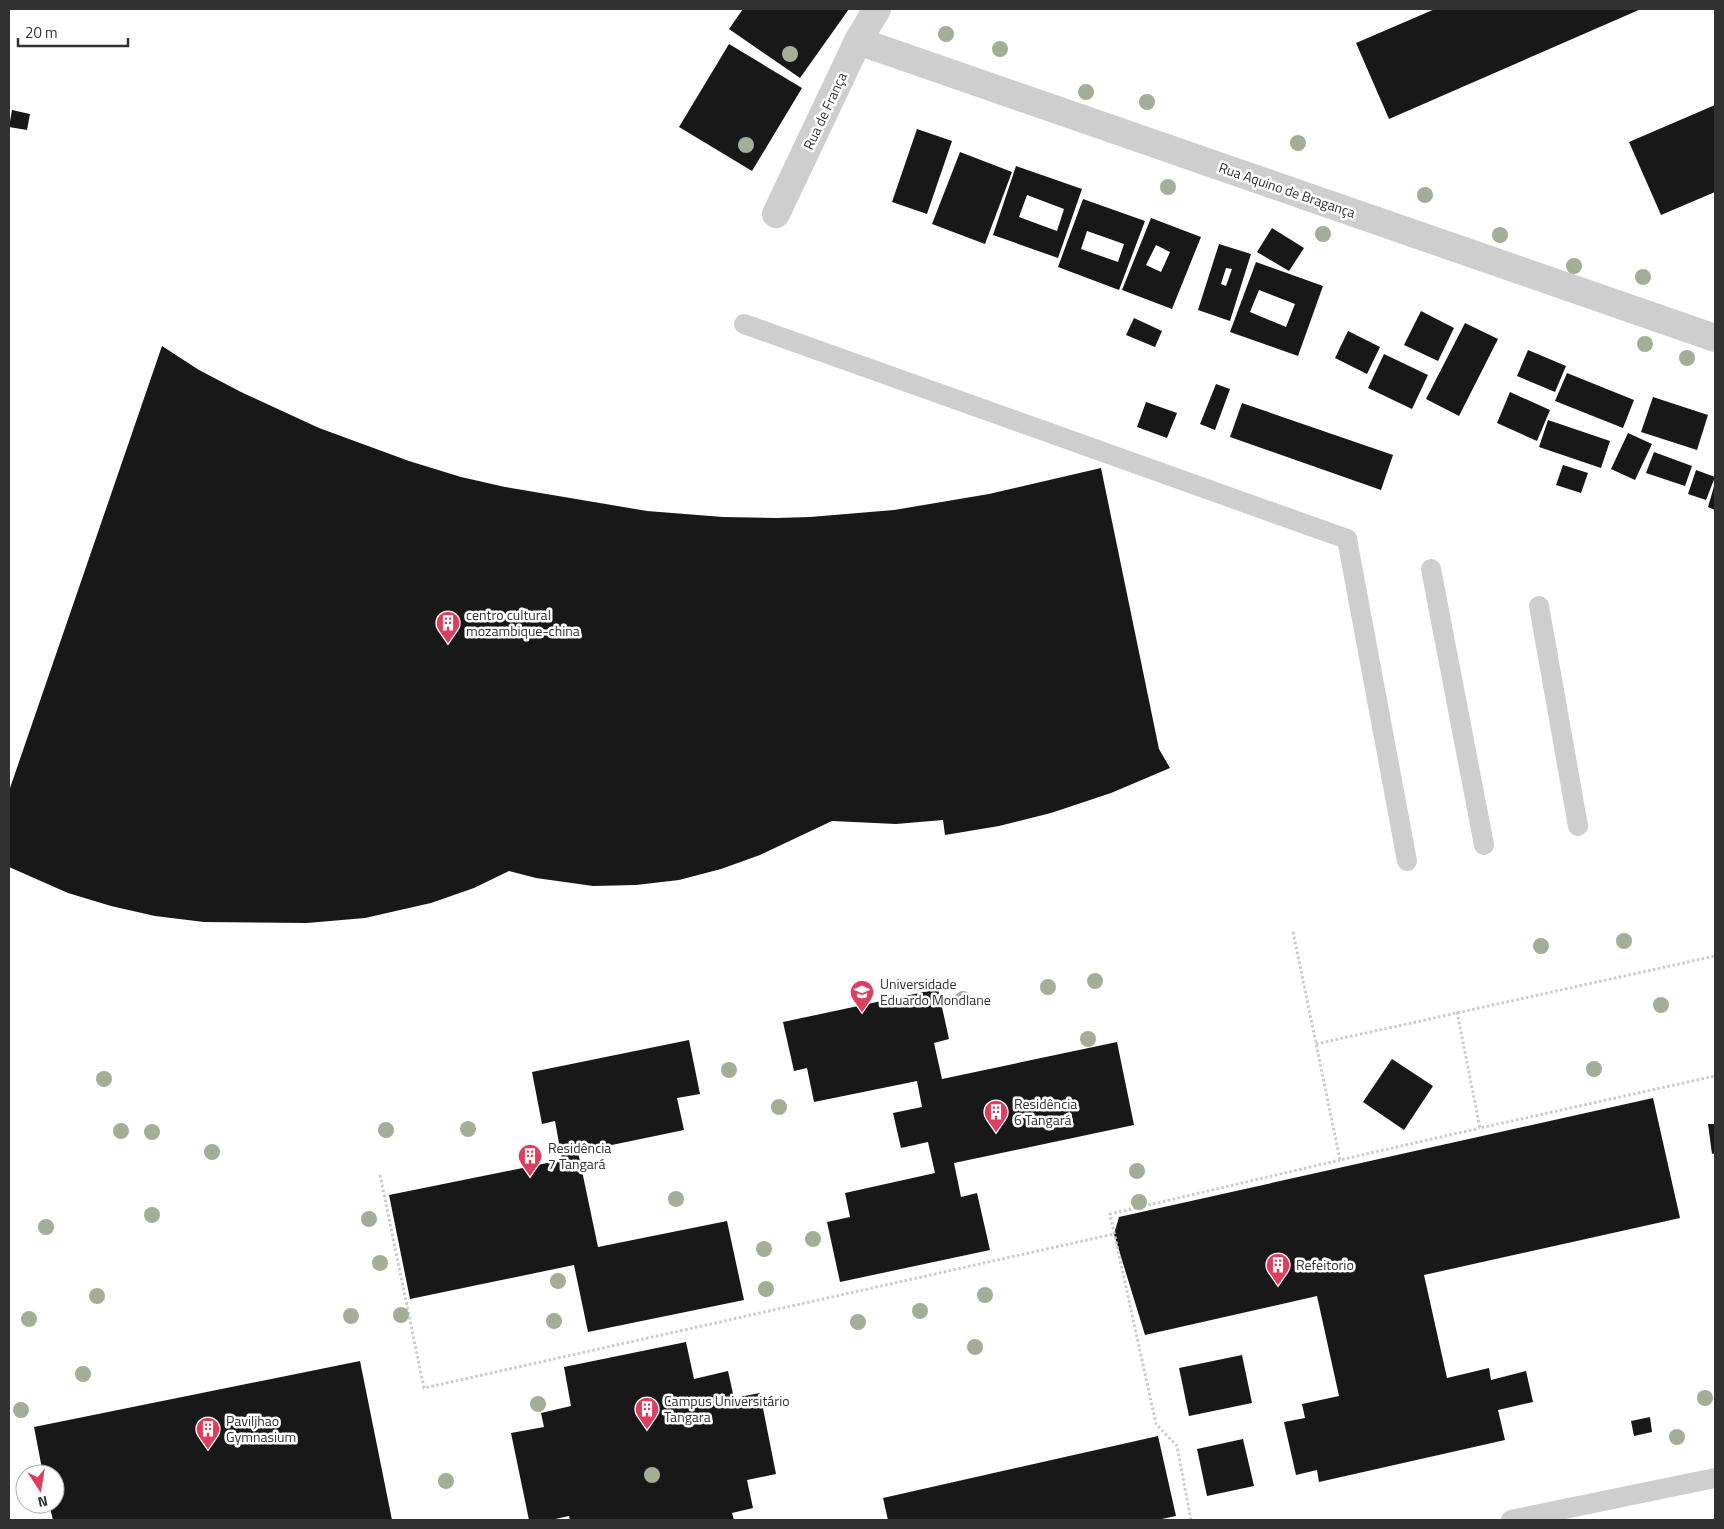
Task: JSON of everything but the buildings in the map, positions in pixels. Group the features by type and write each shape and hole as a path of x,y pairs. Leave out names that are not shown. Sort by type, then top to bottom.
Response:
{"street":[{"name":"Rua de França","path":"776,214 858,41 877,9"},
{"name":"Rua Aquino de Bragança","path":"858,41 1715,338"}],"lane":[{"path":"744,324 1347,539 1407,861"},
{"path":"1431,569 1484,845"},
{"path":"1538,606 1578,826"},
{"path":"1511,1520 1715,1478"}],"path":[{"path":"1293,932 1340,1160"},
{"path":"1316,1044 1715,956"},
{"path":"1457,1012 1480,1128"},
{"path":"1191,1520 1177,1446 1156,1424 1110,1214 1480,1128 1715,1076"},
{"path":"380,1175 424,1388 1114,1234"}],"place":[{"name":"centro cultural mozambique-china","path":"448,644"},
{"name":"Universidade Eduardo Mondlane","path":"862,1013"},
{"name":"Residência 6 Tangará","path":"996,1133"},
{"name":"Residência 7 Tangará","path":"530,1177"},
{"name":"Refeitorio","path":"1278,1286"},
{"name":"Campus Universitário Tangara","path":"647,1430"},
{"name":"Paviljhao Gymnasium","path":"208,1450"}]}
